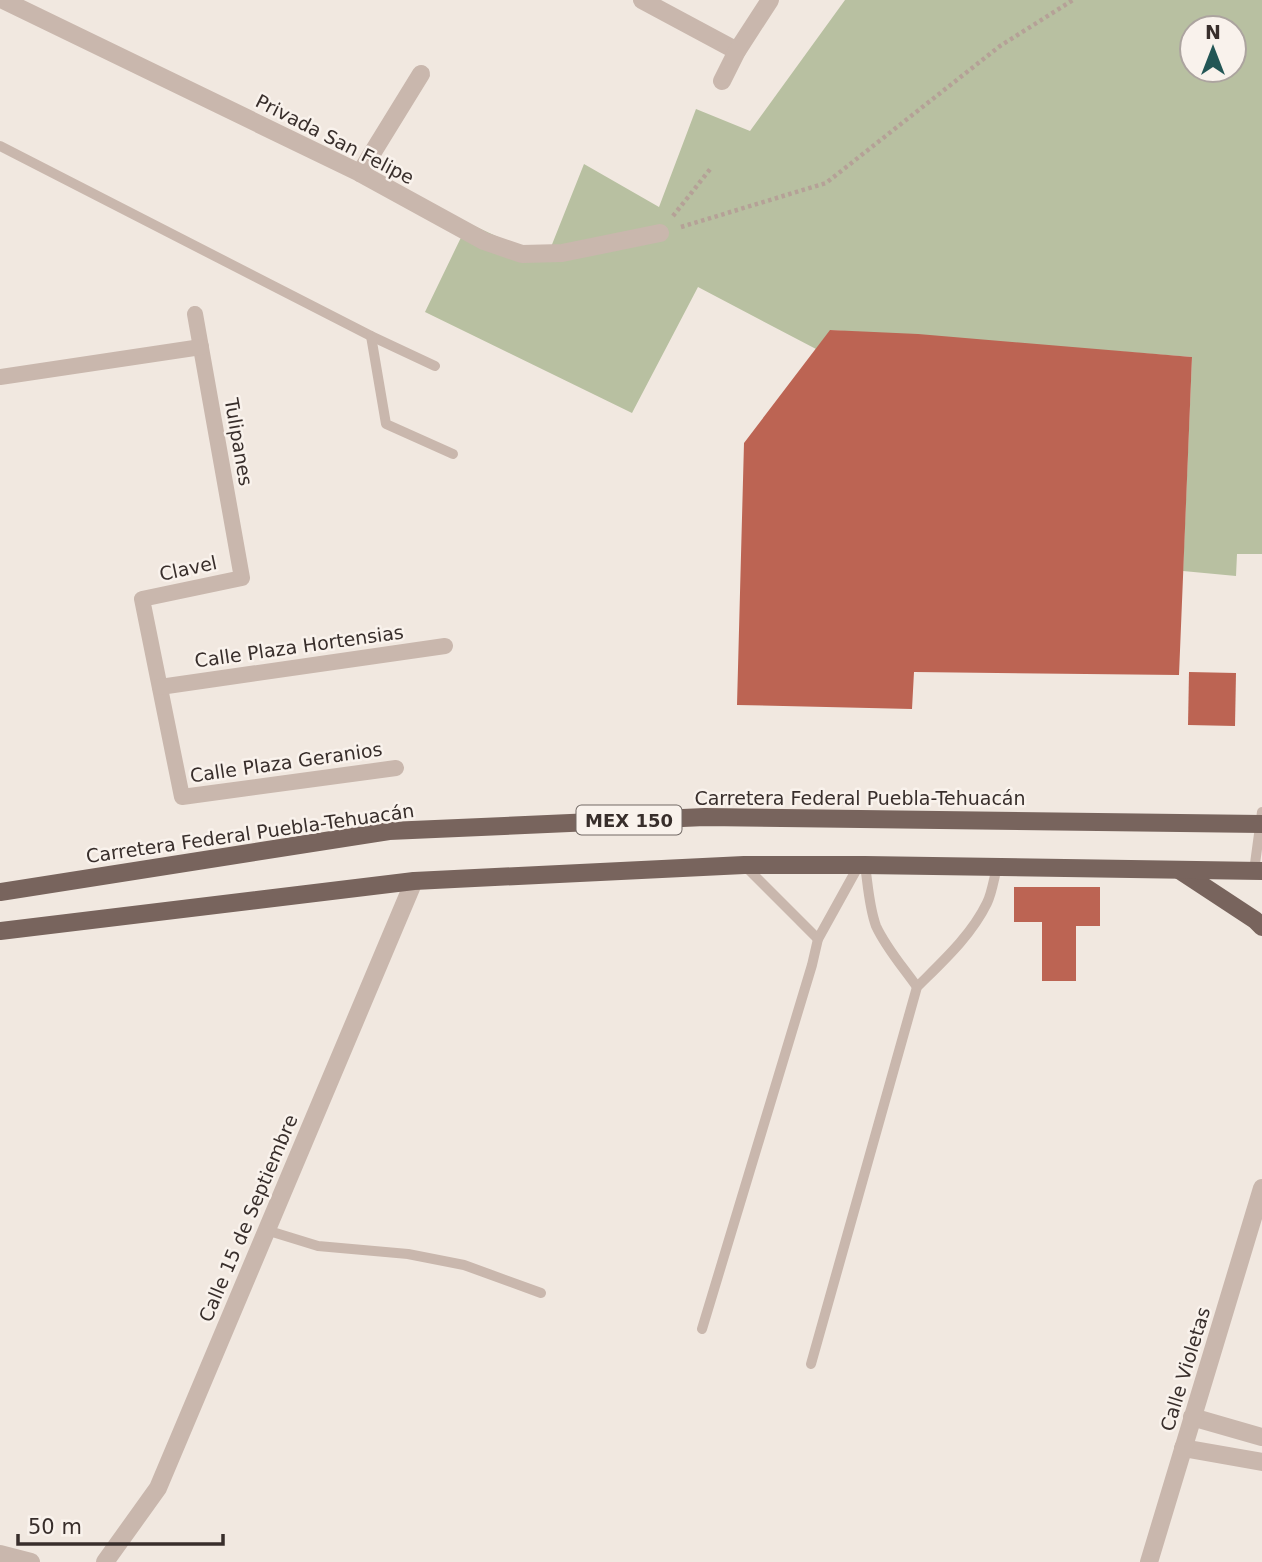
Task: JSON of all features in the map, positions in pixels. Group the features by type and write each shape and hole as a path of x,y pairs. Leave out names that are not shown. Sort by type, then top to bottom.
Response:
{"main road":[{"name":"Carretera Federal Puebla-Tehuacán","path":"0,892 389,831 705,817 1261,820"},
{"path":"0,931 414,881 744,865 1258,871"},
{"path":"1180,870 1262,927"}],"street":[{"name":"Privada San Felipe","path":"2,0 360,173 484,241 522,254 562,253 660,233"},
{"path":"642,0 737,51"},
{"path":"722,81 737,51 770,0"},
{"path":"360,173 421,74"},
{"name":"Tulipanes","path":"195,314 242,578"},
{"path":"0,377 201,347"},
{"name":"Clavel","path":"160,687 142,599 242,578"},
{"name":"Calle Plaza Hortensias","path":"160,687 445,646"},
{"name":"Calle Plaza Geranios","path":"160,687 182,797 396,768"},
{"name":"Calle 15 de Septiembre","path":"105,1562 158,1488 414,881"},
{"name":"Calle Violetas","path":"1149,1562 1262,1188"},
{"path":"1192,1417 1262,1437"},
{"path":"1183,1448 1262,1462"},
{"path":"0,1554 31,1562"}],"lane":[{"path":"0,146 435,366"},
{"path":"372,336 386,424 453,454"},
{"path":"1258,871 1261,820"},
{"path":"744,865 818,939"},
{"path":"702,1329 818,939 862,865"},
{"path":"862,865 876,925 917,987"},
{"path":"811,1364 917,987 977,920 988,901 997,867"},
{"path":"266,1230 318,1246 408,1254 464,1265 541,1293"}],"path":[{"path":"660,233 826,183 1000,46 1073,0"},
{"path":"660,233 710,169"}],"green space":[{"path":"845,0 1262,0 1262,554 1237,554 1236,576 1183,571 1192,357 831,330 816,349 698,287 632,413 425,312 468,223 528,251 549,252 584,164 659,207 696,109 750,131"}],"building":[{"path":"830,330 918,334 1192,357 1179,675 914,672 912,709 737,705 744,443"},
{"path":"1189,672 1236,673 1235,726 1188,725"},
{"path":"1014,887 1100,887 1100,926 1076,926 1076,981 1042,981 1042,922 1014,922"}]}
